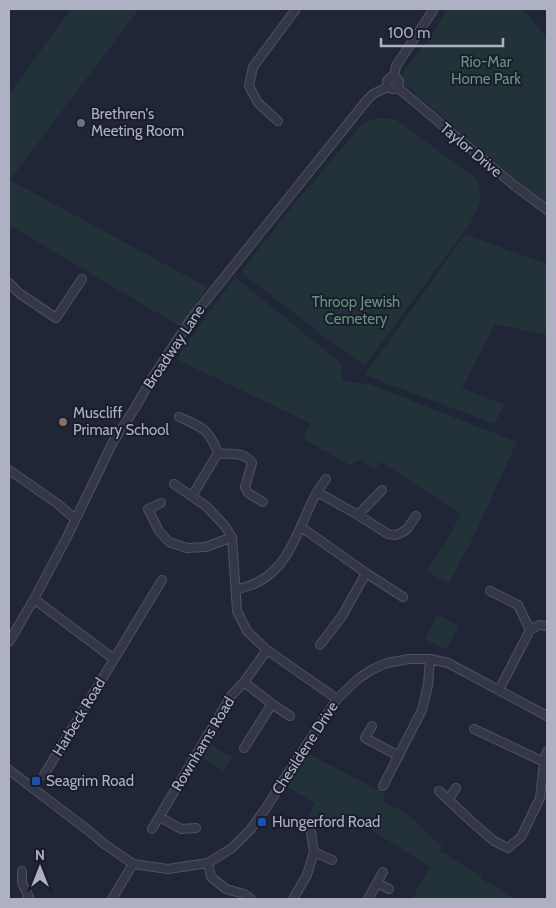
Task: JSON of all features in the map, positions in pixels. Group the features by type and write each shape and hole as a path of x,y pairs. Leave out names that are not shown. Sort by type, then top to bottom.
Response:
{"street":[{"path":"278,122 258,103 249,86 253,67 296,9"},
{"path":"394,77 396,66 434,9"},
{"path":"394,77 399,81 397,87 392,89 386,83 388,79 394,77"},
{"name":"Broadway Lane","path":"9,642 66,539 113,442 190,319 367,100 373,94 388,87"},
{"name":"Taylor Drive","path":"397,87 515,186 547,210"},
{"path":"9,283 19,293 56,318 82,279"},
{"path":"179,417 199,426 210,436 218,453"},
{"path":"192,496 218,453"},
{"path":"218,453 241,455 248,458 252,463 245,487 248,493 263,502"},
{"path":"9,470 75,518"},
{"path":"236,590 259,582 275,570 286,555 317,492 326,479"},
{"path":"174,484 206,506 224,525 232,537 237,611 247,630 267,650 337,699"},
{"path":"358,515 382,490"},
{"path":"317,492 388,534 395,535 401,533 407,529 416,516"},
{"path":"161,503 148,509 159,531 169,542 187,548 206,547 232,537"},
{"path":"301,527 403,597"},
{"path":"320,645 342,616 366,573"},
{"name":"Harbeck Road","path":"44,775 162,580"},
{"path":"490,591 518,605 530,630"},
{"path":"34,599 114,659"},
{"path":"499,690 530,630 539,625 547,626"},
{"name":"Rownhams Road","path":"152,829 231,696 244,682 267,650"},
{"name":"Chesildene Drive","path":"9,770 133,864 156,868 180,868 208,862 232,848 250,830 266,808 337,699 359,678 387,663 409,659 430,659 448,663 547,716"},
{"path":"383,786 422,710 428,686 430,659"},
{"path":"244,682 290,716"},
{"path":"244,748 272,704"},
{"path":"372,726 365,738 399,756"},
{"path":"474,729 544,762"},
{"path":"439,791 494,841 508,848 521,837 540,798 547,751"},
{"path":"448,800 456,788"},
{"path":"160,817 181,829 196,828"},
{"path":"293,899 307,875 314,852 311,832"},
{"path":"314,852 332,860"},
{"path":"208,862 211,877 226,889 244,894 251,899"},
{"path":"112,899 133,864"},
{"path":"22,871 22,884 29,897 27,899"},
{"path":"368,899 383,872"},
{"path":"377,883 389,890"}],"green space":[{"path":"71,9 139,9 10,180 207,287 181,327 9,225 9,94"},
{"name":"Rio-Mar Home Park","path":"447,9 520,9 526,13 547,38 547,206 405,84 401,75 439,24"},
{"name":"Throop Jewish Cemetery","path":"377,118 395,119 478,180 481,200 470,224 365,365 331,342 241,272 291,208 365,121"},
{"path":"465,234 547,264 547,335 495,324 462,388 505,405 494,424 365,375"},
{"path":"235,277 341,363 342,381 369,384 517,442 472,540 448,584 426,570 444,545 461,514 381,462 375,469 360,460 350,465 303,439 310,423 178,360 183,348"},
{"path":"438,614 459,626 446,650 425,639"},
{"path":"208,743 232,757 224,771 200,757"},
{"path":"307,753 386,794 382,801 405,812 442,846 440,851 482,876 481,879 515,899 412,899 430,867 353,818 348,828 329,818 323,829 307,819 315,803 286,786"}],"place":[{"name":"Brethren's Meeting Room","path":"81,123"},
{"name":"Muscliff Primary School","path":"63,422"},
{"name":"Seagrim Road","path":"36,781"},
{"name":"Hungerford Road","path":"262,822"}]}
